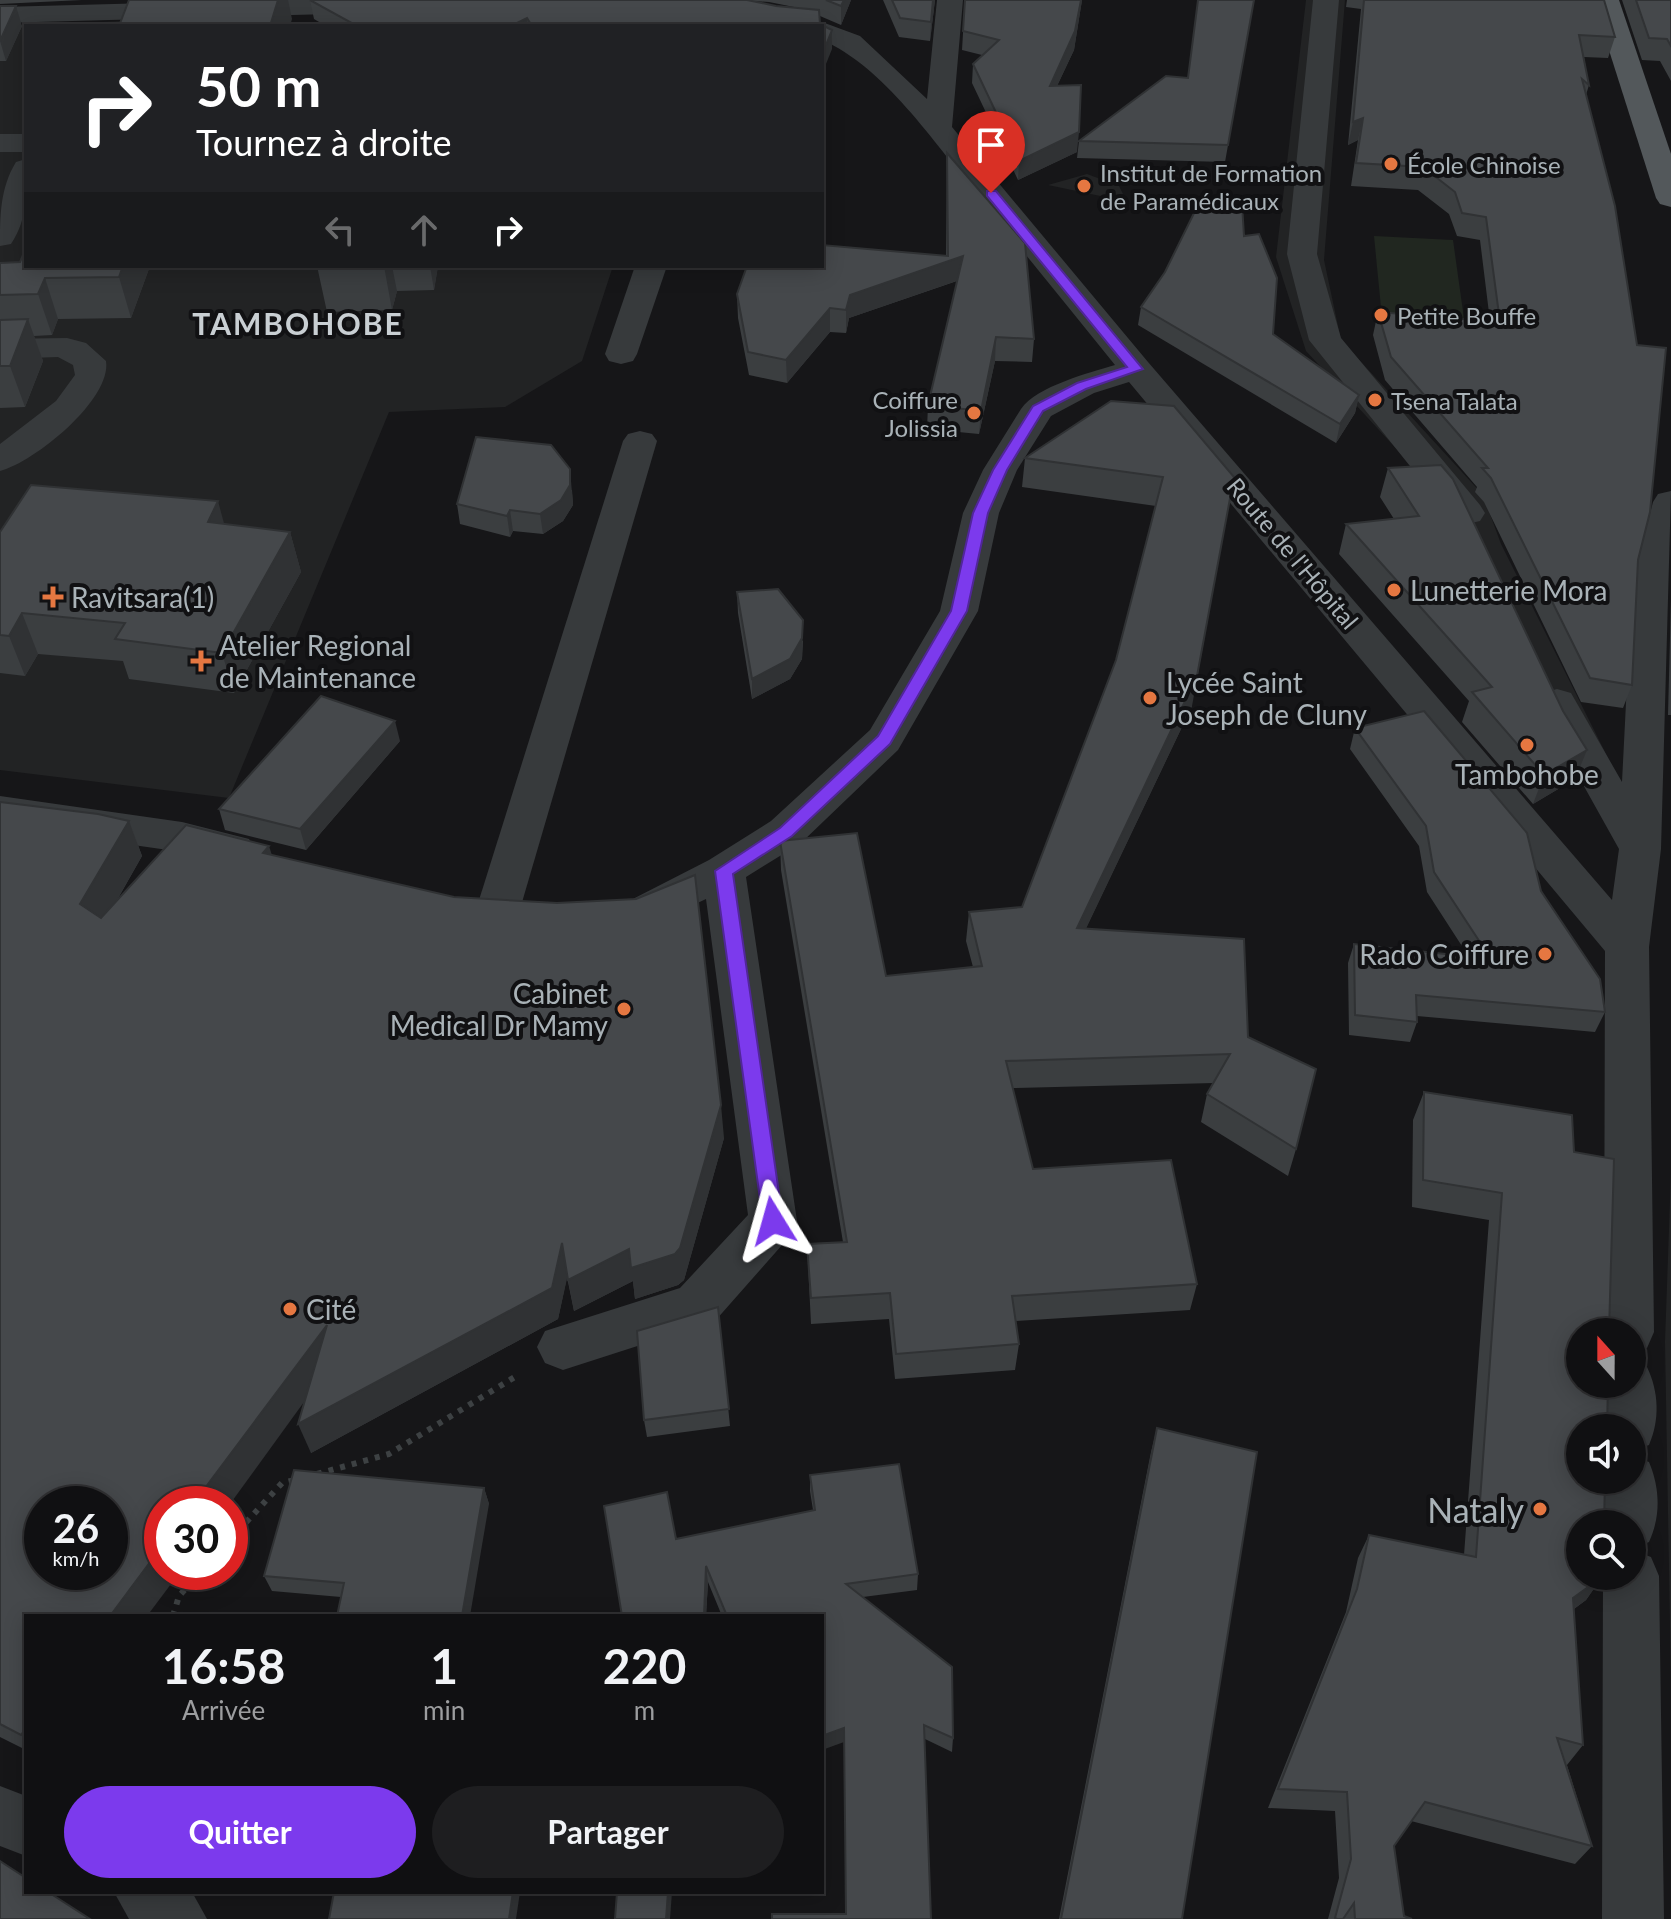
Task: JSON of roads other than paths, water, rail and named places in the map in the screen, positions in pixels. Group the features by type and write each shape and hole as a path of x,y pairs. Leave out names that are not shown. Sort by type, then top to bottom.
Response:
{"main road":[{"path":"1606,0 1671,198"}],"street":[{"path":"938,128 950,0"},
{"path":"1326,0 1302,254 1325,340 1463,503 1482,544"},
{"path":"0,15 86,20 371,5 399,12"},
{"name":"Route de l'Hôpital","path":"824,31 850,42 891,77 938,128 1136,369 1627,947"},
{"path":"0,143 24,143"},
{"path":"0,237 24,173"},
{"path":"621,354 650,268"},
{"path":"0,349 72,349 88,358 92,370 86,391 0,460"},
{"path":"609,916 640,914 724,871 786,832 884,740 959,611 981,513 1000,470 1038,409 1082,386 1136,369"},
{"path":"536,917 481,912 640,441"},
{"path":"1629,1318 1627,947 1640,849 1651,584 1671,502"},
{"path":"1542,669 1575,739 1640,849"},
{"path":"0,811 182,837 272,859"},
{"path":"563,1347 697,1305 773,1221 724,871"},
{"path":"1631,1590 1633,1919"},
{"path":"0,1816 24,1825"},
{"path":"147,1894 176,1919"}],"place":[{"name":"École Chinoise","path":"1391,164"},
{"name":"Institut de Formation de Paramédicaux","path":"1084,186"},
{"name":"Petite Bouffe","path":"1381,315"},
{"name":"Tsena Talata","path":"1375,400"},
{"name":"Coiffure Jolissia","path":"974,413"},
{"name":"Lunetterie Mora","path":"1394,590"},
{"name":"Ravitsara(1)","path":"53,597"},
{"name":"Atelier Regional de Maintenance","path":"201,661"},
{"name":"Lycée Saint Joseph de Cluny","path":"1150,698"},
{"name":"Tambohobe","path":"1527,745"},
{"name":"Rado Coiffure","path":"1545,954"},
{"name":"Cabinet Medical Dr Mamy","path":"624,1009"},
{"name":"Cité","path":"290,1309"},
{"name":"Nataly","path":"1540,1509"}],"district":[{"name":"TAMBOHOBE","path":"298,323"}]}
